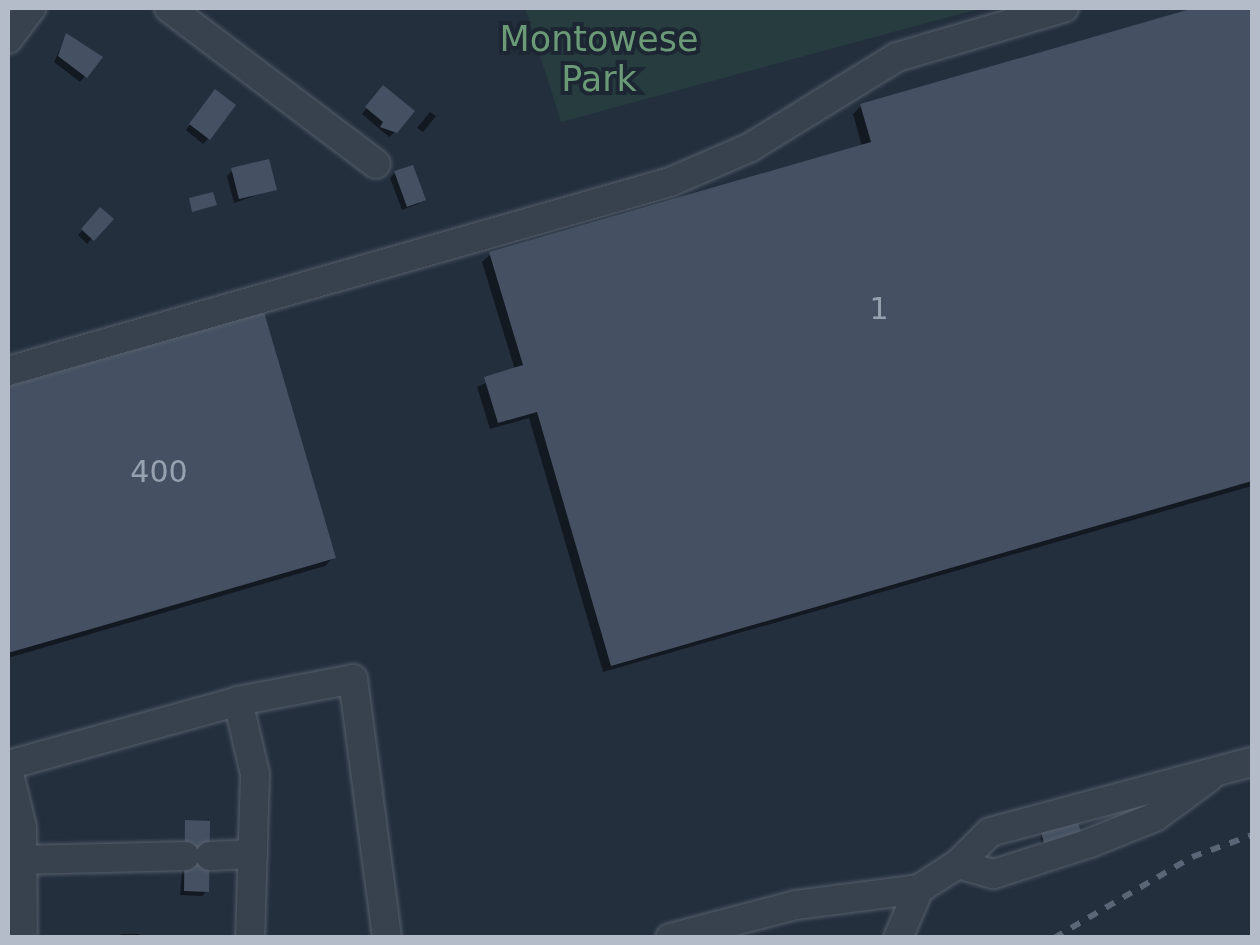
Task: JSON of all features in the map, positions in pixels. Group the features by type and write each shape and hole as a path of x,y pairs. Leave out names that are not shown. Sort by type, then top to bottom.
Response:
{"street":[{"path":"8,39 32,8"},
{"path":"169,8 376,164"},
{"path":"8,372 670,182 750,148 881,64 1064,8"},
{"path":"23,938 23,860 8,767 238,701 353,679 387,938"},
{"path":"238,701 255,774 250,938"},
{"path":"670,938 796,905 918,888 958,864 990,832 1252,762"},
{"path":"958,864 994,874 1090,844 1155,817 1214,773"},
{"path":"23,860 253,854"},
{"path":"898,938 918,888"}],"green space":[{"name":"Montowese Park","path":"525,8 982,8 561,122"}],"building":[{"path":"1194,8 1252,8 1252,481 611,666 537,412 498,423 484,377 523,365 489,252 871,142 860,104"},
{"path":"66,33 103,57 87,78 58,56"},
{"path":"383,85 415,111 397,133 380,127 383,122 365,107"},
{"path":"215,89 236,105 210,140 189,124"},
{"path":"269,159 277,190 239,199 231,168"},
{"path":"413,165 426,200 407,207 394,171"},
{"path":"213,192 217,205 192,212 189,198"},
{"path":"100,207 114,219 94,241 81,229"},
{"path":"264,312 336,558 8,653 8,386"},
{"path":"1076,817 1082,835 1045,846 1040,829"},
{"path":"185,820 210,821 209,892 184,891"}],"railway":[{"path":"1054,938 1192,857 1252,835"}]}
